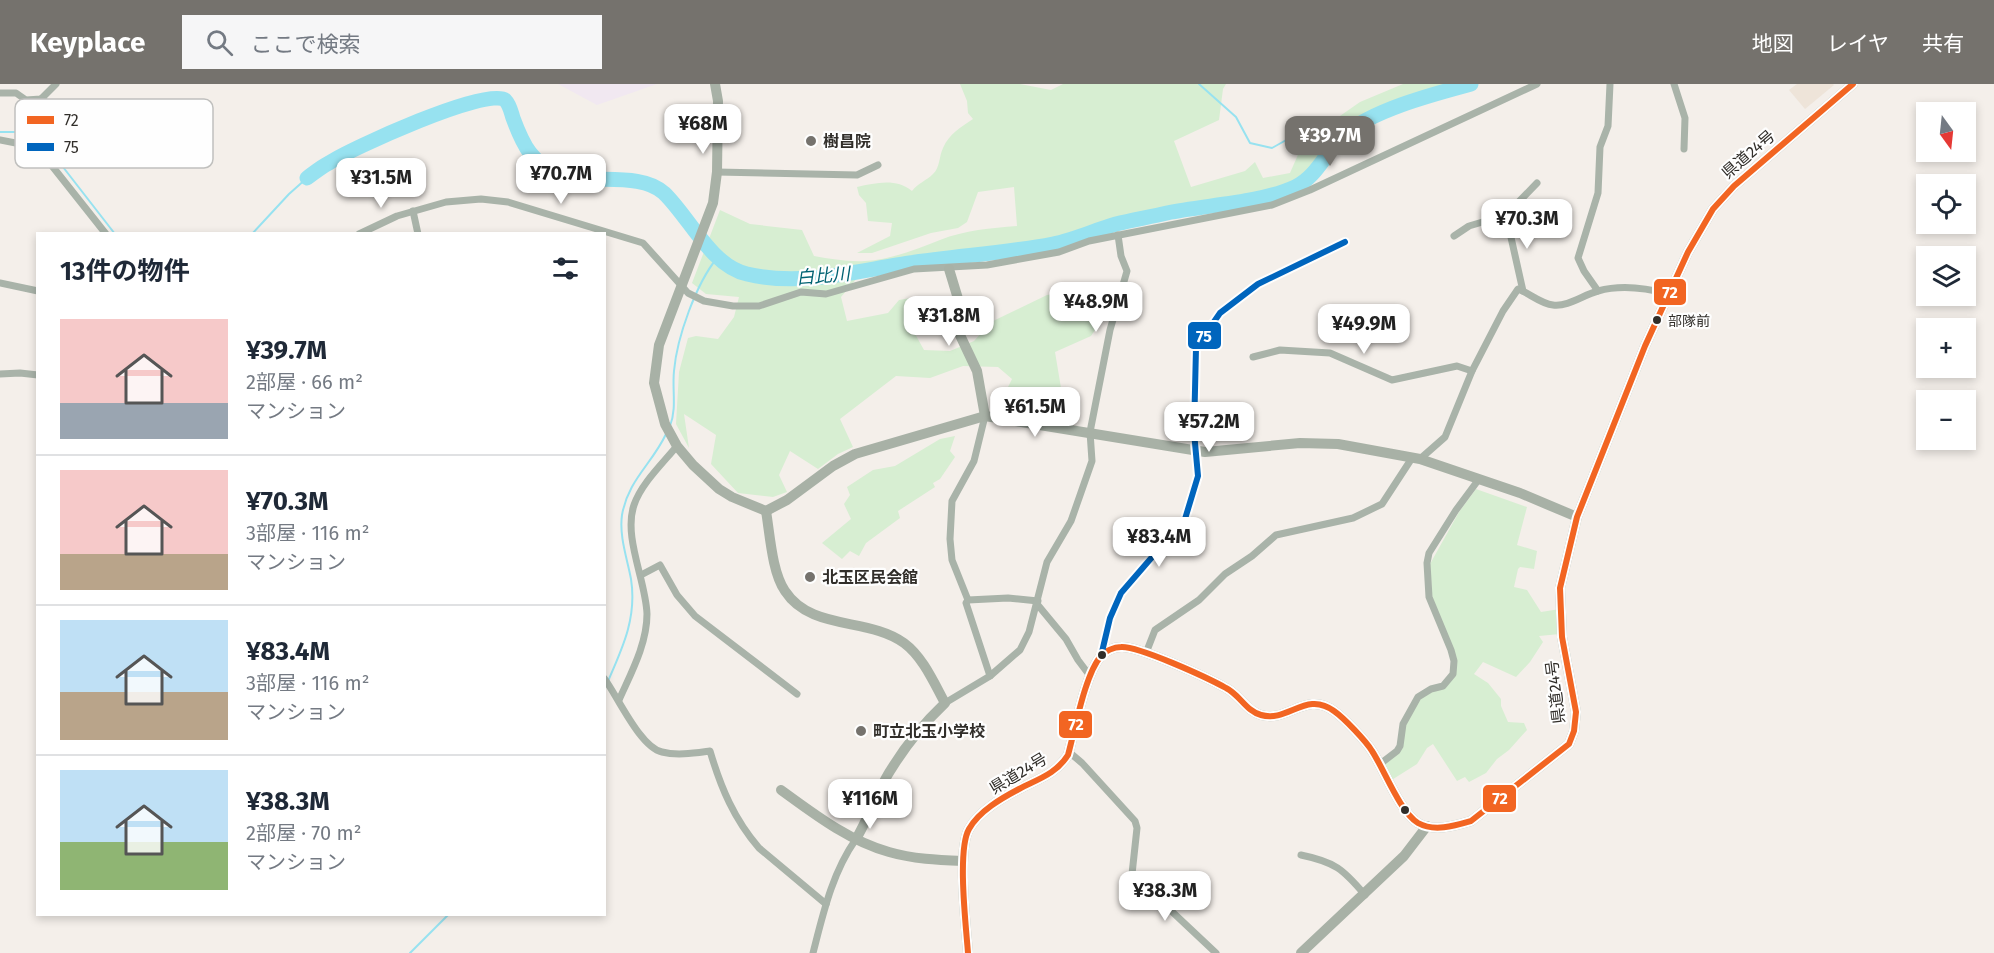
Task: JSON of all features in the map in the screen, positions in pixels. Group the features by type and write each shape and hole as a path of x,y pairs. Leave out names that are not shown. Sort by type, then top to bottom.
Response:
{"street":[{"path":"41,99 56,84"},
{"path":"715,84 718,101 717,172 713,204 695,249 685,290 659,345 656,362 656,394 665,424 675,444 693,465 719,489 766,511"},
{"path":"363,232 397,216 461,199 481,198 508,202 642,243 685,290 704,301 733,306 759,306 801,292 826,294 914,269 949,269 987,265 1059,252 1089,241 1272,205 1311,190 1537,84"},
{"path":"1598,291 1578,258 1598,194 1600,147 1608,126 1610,84"},
{"path":"1674,84 1685,118 1684,149"},
{"name":"県道24号","path":"1427,825 1452,827 1471,821 1569,744 1574,731 1576,712 1562,637 1560,588 1577,517 1668,294 1700,230 1722,198 1853,84"},
{"path":"0,93 16,93 25,99"},
{"path":"0,140 15,143"},
{"path":"717,172 857,175 878,165"},
{"path":"55,168 104,232"},
{"path":"1454,236 1469,226 1506,215 1537,183"},
{"path":"413,211 418,232"},
{"path":"1506,215 1523,291"},
{"path":"813,953 826,904 848,850 866,823 891,769 929,718 945,703 990,676 1020,650 1029,632 1047,562 1071,521 1092,461 1090,432 1110,330 1127,270 1121,256 1118,235"},
{"path":"1101,656 1110,618 1121,593 1185,519 1198,476 1194,432 1197,348 1220,313 1258,284 1345,242"},
{"path":"949,269 959,302 958,333 977,371 985,416 974,461 952,501 950,539 952,560 968,600 966,603 990,676"},
{"path":"0,283 36,291"},
{"path":"1146,653 1155,630 1199,600 1225,574 1276,536 1353,518 1382,504 1416,459 1445,437 1472,371 1503,311 1518,289 1550,305 1562,305 1598,291 1611,289 1646,289 1668,294"},
{"path":"1253,357 1280,350 1330,353 1392,380 1457,366 1472,371"},
{"path":"0,374 36,375"},
{"path":"766,511 787,500 832,466 855,454 985,416 1205,452 1300,443 1338,444 1416,459 1520,493 1577,517"},
{"path":"619,700 638,657 647,614 632,532 632,512 638,497 675,444"},
{"path":"1380,764 1400,746 1403,724 1418,697 1427,691 1443,686 1453,674 1452,650 1429,597 1427,563 1429,553 1452,515 1479,479"},
{"path":"766,511 780,582 794,603 813,615 870,628 905,644 927,670 945,703"},
{"path":"641,575 660,565 677,595 695,616 797,694"},
{"path":"968,600 1008,598 1037,603 1066,639 1090,676"},
{"path":"1101,656 1113,648 1123,646 1146,653 1228,688 1252,711 1261,715 1271,717 1311,703 1323,705 1334,711 1371,748 1408,816 1420,824 1427,825 1404,856 1365,895 1300,953"},
{"name":"県道24号","path":"968,953 963,861 967,832 976,820 998,801 1052,773 1064,761 1069,752 1090,676 1101,656"},
{"path":"606,681 637,729 655,749 673,753 710,752 728,804 750,838 826,904"},
{"path":"1069,752 1135,821 1137,828 1132,874 1216,953"},
{"path":"781,790 833,826 856,839 890,853 927,859 963,861"},
{"path":"1301,855 1334,864 1349,876 1365,895"}],"shaded area":[{"path":"558,84 657,84 597,105"},
{"path":"1797,84 1834,85 1805,109 1789,90"}],"green space":[{"path":"960,84 1020,84 1051,90 1063,84 1226,84 1223,89 1219,120 1174,141 1191,187 1245,171 1255,162 1263,178 1290,173 1304,141 1360,102 1403,84 1448,84 1355,118 1335,134 1308,183 1289,193 1253,203 1131,226 1047,249 894,268 857,278 841,297 847,321 888,313 899,300 922,296 927,312 909,323 924,350 950,351 974,341 991,322 1047,295 1076,291 1105,297 1102,319 1091,336 1055,352 1066,418 1012,410 1004,395 1012,379 998,367 963,366 930,378 896,376 840,419 853,447 838,454 818,469 790,451 779,475 787,492 773,497 738,493 711,464 716,435 684,414 689,448 676,424 679,372 688,338 696,336 718,339 734,317 739,297 706,294 692,283 720,210 750,224 802,230 814,256 852,261 894,256 968,232 1017,226 1014,187 978,192 967,222 958,228 931,233 872,253 857,253 890,236 892,223 868,221 866,203 859,195 857,187 893,183 912,191 933,174 946,143 956,131 973,119 968,113 967,101"},
{"path":"955,436 950,451 955,457 940,479 933,483 935,487 898,511 900,518 866,543 859,556 850,551 842,559 822,543 851,519 844,504 850,495 847,487 873,470 895,466 940,439"},
{"path":"1476,489 1527,507 1517,545 1537,551 1534,569 1520,567 1514,587 1527,590 1541,612 1560,609 1560,634 1539,636 1543,642 1530,662 1516,677 1483,662 1474,674 1488,683 1501,699 1501,706 1508,722 1524,723 1527,730 1486,773 1469,782 1465,777 1457,781 1433,744 1427,748 1417,764 1390,781 1380,764 1396,753 1404,724 1416,701 1446,683 1454,662 1433,608 1430,564 1459,512"}],"waterway":[{"path":"1199,84 1236,117 1250,143 1272,148 1320,121"},
{"name":"白比川","path":"307,178 342,156 418,121 473,102 493,98 505,100 525,145 543,166 574,178 629,180 654,186 674,203 712,251 734,269 766,277 804,279 1053,244 1108,226 1182,210 1266,197 1303,182 1316,170 1344,135 1370,118 1404,104 1471,84"},
{"path":"1327,130 1339,139"},
{"name":"白比川","path":"0,132 15,132"},
{"name":"白比川","path":"64,168 113,232"},
{"name":"白比川","path":"254,232 307,178"},
{"path":"670,426 674,406 674,371 683,327 695,296 717,258"},
{"path":"608,681 627,632 632,606 631,579 624,547 622,515 629,492 666,434"},
{"path":"410,953 447,916"}],"transit line":[{"name":"72","path":"968,953 963,853 969,829 973,822 991,806 1046,775 1063,762 1068,755 1081,703 1095,664 1105,652 1113,649 1130,648 1190,670 1231,691 1251,710 1261,715 1280,715 1306,705 1324,705 1334,711 1360,736 1377,759 1405,810 1424,826 1437,828 1471,821 1569,744 1574,731 1576,712 1562,637 1560,588 1577,517 1645,346 1688,252 1713,209 1734,186 1853,84"},
{"name":"75","path":"1101,656 1110,618 1121,593 1185,519 1198,476 1194,432 1196,348 1220,313 1258,284 1345,242"}],"place":[{"name":"樹昌院","path":"811,141"},
{"name":"部隊前","path":"1657,320"},
{"name":"北玉区民会館","path":"810,577"},
{"name":"町立北玉小学校","path":"861,731"}]}
